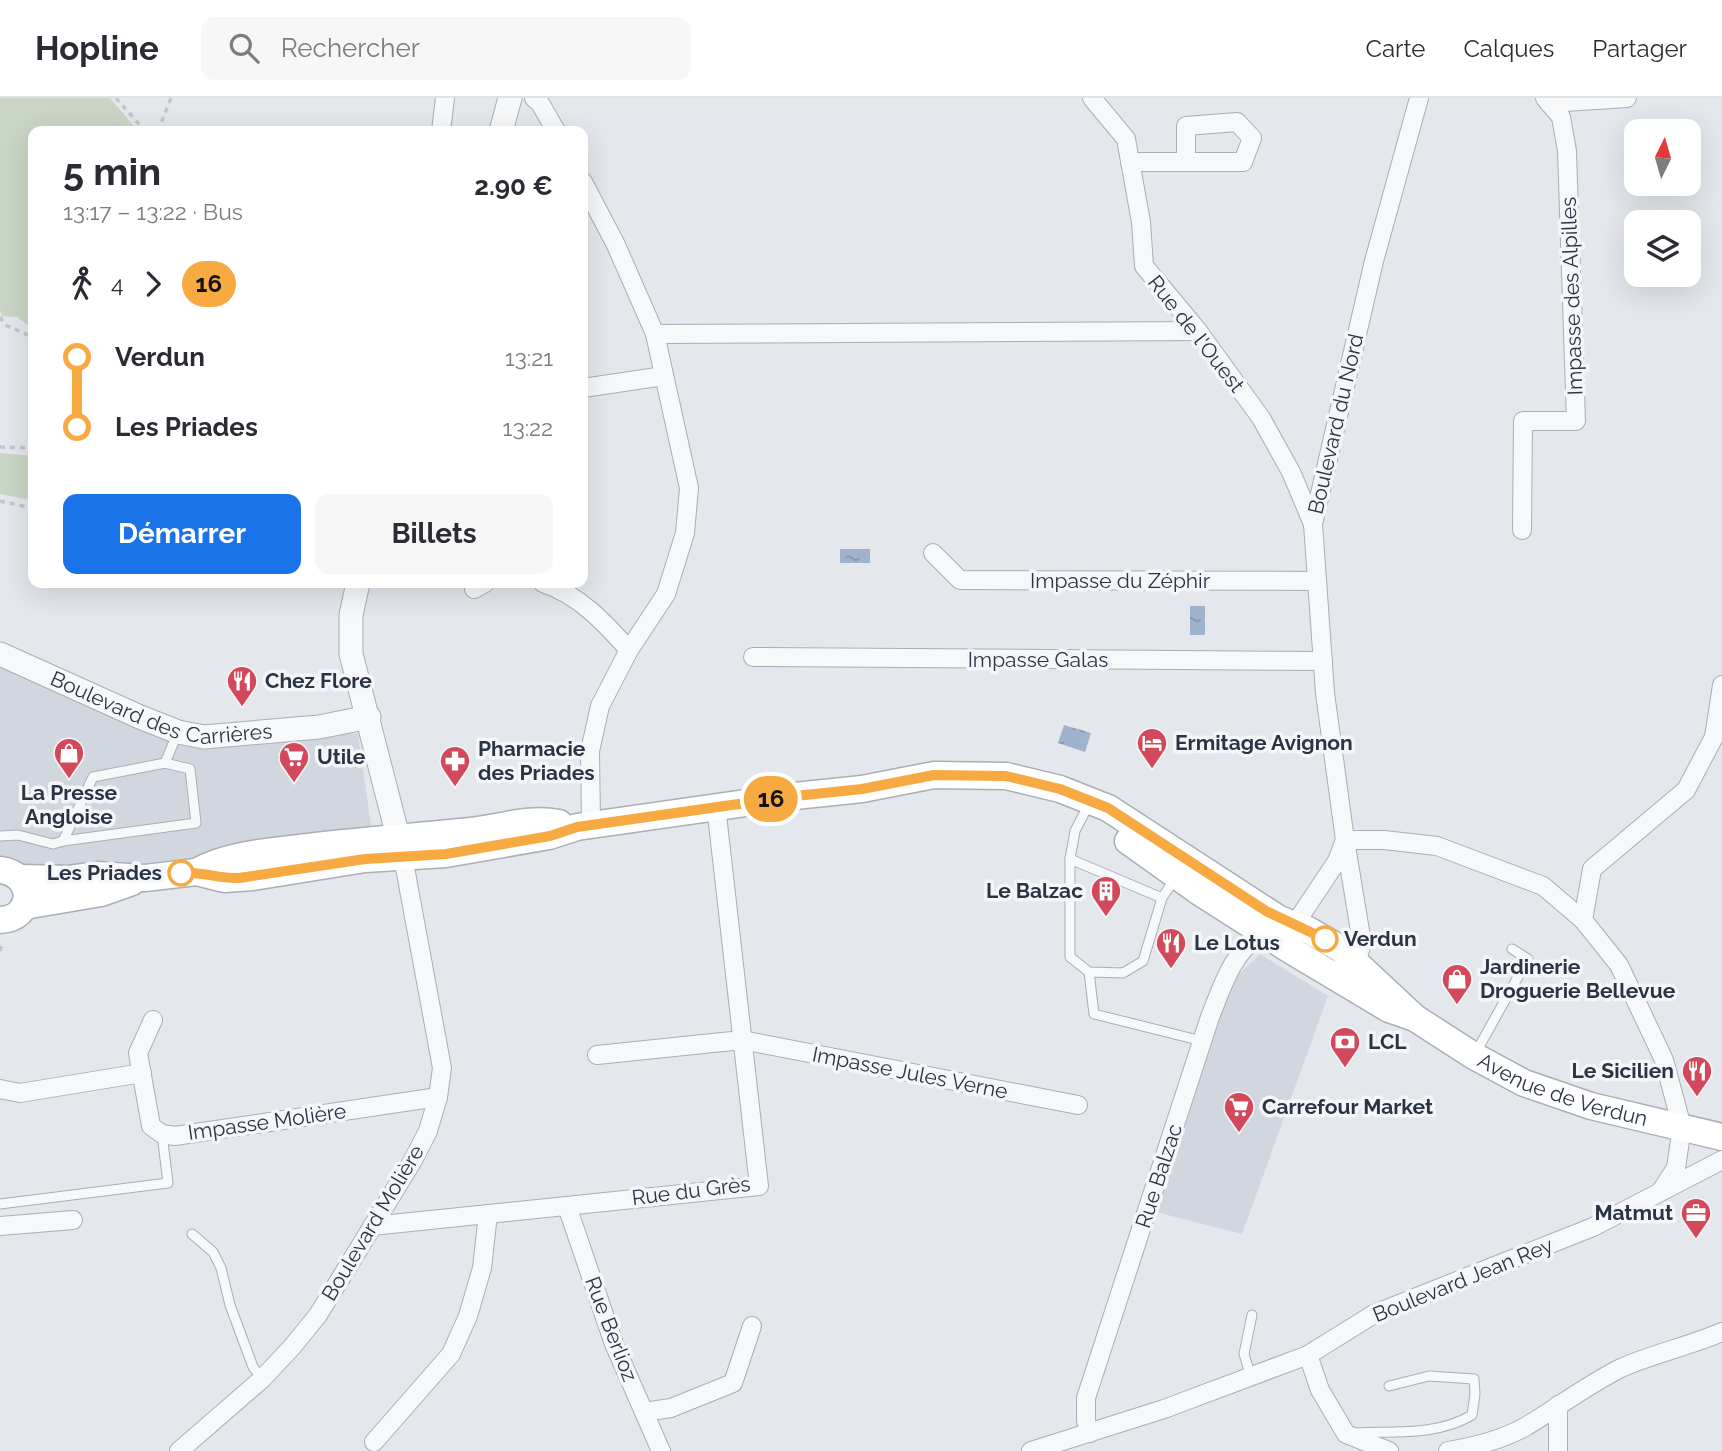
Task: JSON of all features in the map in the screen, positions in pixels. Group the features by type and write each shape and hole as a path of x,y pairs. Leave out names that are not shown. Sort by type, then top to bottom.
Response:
{"main road":[{"name":"Avenue de Verdun","path":"145,878 196,872 224,878 243,877 365,859 401,847 509,822 548,821 584,826 716,806 862,789 934,775 1006,776 1060,789 1176,876 1263,933 1389,1009 1415,1018"},
{"name":"Avenue de Verdun","path":"1087,808 1135,825 1266,911 1325,939 1353,960 1415,1018 1474,1056 1535,1087 1591,1106 1722,1137"},
{"path":"10,874 68,879 96,875 145,878"},
{"path":"0,920 17,915 27,896 26,887 10,874"},
{"path":"24,906 101,893 145,878"}],"street":[{"path":"442,126 445,98"},
{"path":"502,126 510,98"},
{"path":"534,98 540,103 553,126"},
{"name":"Rue de l'Ouest","path":"1092,98 1126,139 1141,222 1144,266 1198,331 1261,418 1291,472 1313,524"},
{"name":"Boulevard du Nord","path":"1353,960 1362,943 1345,840 1323,661 1313,524 1374,261 1419,98"},
{"path":"1547,100 1627,98"},
{"name":"Impasse des Alpilles","path":"1522,530 1523,421 1576,421 1567,151 1561,117 1547,100"},
{"path":"1130,162 1186,162"},
{"path":"584,826 590,751 600,706 629,650 666,594 685,533 689,488 654,334 616,244 588,191"},
{"path":"654,334 1198,331"},
{"path":"588,387 664,376"},
{"name":"Impasse du Zéphir","path":"933,553 960,580 1317,581"},
{"path":"357,588 352,615 351,654 401,847"},
{"path":"557,588 603,621 629,650"},
{"name":"Boulevard des Carrières","path":"0,654 178,733 204,737 222,736 319,727 369,717"},
{"name":"Impasse Galas","path":"753,657 1323,661"},
{"path":"1583,920 1592,869 1686,790 1714,737 1722,685"},
{"name":"Rue du Grès","path":"372,1226 760,1186 716,806"},
{"path":"1263,933 1292,924 1299,918 1337,861 1345,840 1384,840 1437,846 1543,886 1583,920 1619,965 1664,1060 1682,1127 1676,1168 1659,1194"},
{"name":"Boulevard Molière","path":"179,1451 262,1379 318,1315 412,1162 428,1131 438,1097 442,1068 401,847"},
{"name":"Rue Balzac","path":"1090,1433 1086,1420 1086,1398 1202,1041 1229,971 1249,944 1263,933"},
{"path":"1327,971 1344,967 1353,960"},
{"name":"Impasse Molière","path":"153,1020 138,1053 151,1126 162,1134 174,1136 438,1097"},
{"name":"Impasse Jules Verne","path":"597,1055 742,1040 1078,1105"},
{"path":"0,1089 20,1093 142,1073"},
{"name":"Boulevard Jean Rey","path":"1031,1451 1164,1409 1308,1354 1374,1314 1593,1227 1722,1160"},
{"name":"Rue Berlioz","path":"567,1206 614,1344 661,1451"},
{"path":"374,1441 451,1354 468,1316 482,1268 488,1214"},
{"path":"0,1226 72,1220"},
{"path":"644,1412 671,1408 733,1383 752,1326"},
{"path":"1448,1451 1467,1448 1522,1429 1623,1368 1722,1332"},
{"path":"1308,1354 1320,1390 1346,1434 1389,1451"},
{"path":"1558,1405 1558,1451"}],"lane":[{"path":"165,763 178,733"},
{"path":"0,836 18,835 53,844 196,823 190,769 165,763 93,777 63,841"},
{"path":"1087,808 1074,831 1070,859 1070,957 1088,972 1123,973 1143,961 1162,898 1176,876"},
{"path":"1070,859 1162,898"},
{"path":"1474,1056 1528,959 1512,949"},
{"path":"1088,972 1094,1014 1202,1041"},
{"path":"0,1204 168,1183 162,1134"},
{"path":"192,1234 213,1252 221,1268 230,1306 253,1367 262,1379"},
{"path":"1251,1377 1244,1354 1252,1315"},
{"path":"1346,1434 1433,1430 1458,1423 1472,1415 1474,1379 1429,1376 1389,1386"}],"path":[{"path":"117,98 141,126"},
{"path":"160,126 171,98"},
{"path":"0,317 5,325 28,335"},
{"path":"0,447 28,448"},
{"path":"0,501 28,507"}],"shaded area":[{"path":"0,664 205,749 358,733 371,826 202,857 41,873 0,863"},
{"path":"1260,954 1328,996 1242,1234 1156,1212 1229,984"}],"green space":[{"path":"0,98 110,98 134,126 28,126 28,325 17,317 2,316"},
{"path":"0,453 28,456 28,497 25,499 0,494"}],"water":[{"path":"840,549 870,549 870,563 840,563"},
{"path":"1190,606 1205,606 1205,635 1190,635"},
{"path":"1064,725 1091,733 1085,752 1058,743"}],"bus line":[{"name":"16","path":"181,873 196,872 224,878 253,877 365,859 446,854 550,836 577,827 716,806 862,789 934,775 1006,776 1060,789 1108,808 1279,919 1325,939"}],"place":[{"name":"Chez Flore","path":"242,708"},
{"name":"Ermitage Avignon","path":"1152,770"},
{"name":"La Presse Angloise","path":"69,780"},
{"name":"Utile","path":"294,784"},
{"name":"Pharmacie des Priades","path":"455,788"},
{"name":"Les Priades","path":"181,873"},
{"name":"Le Balzac","path":"1106,918"},
{"name":"Verdun","path":"1325,939"},
{"name":"Le Lotus","path":"1171,970"},
{"name":"Jardinerie Droguerie Bellevue","path":"1457,1006"},
{"name":"LCL","path":"1345,1069"},
{"name":"Le Sicilien","path":"1697,1098"},
{"name":"Carrefour Market","path":"1239,1134"},
{"name":"Matmut","path":"1696,1240"}]}
